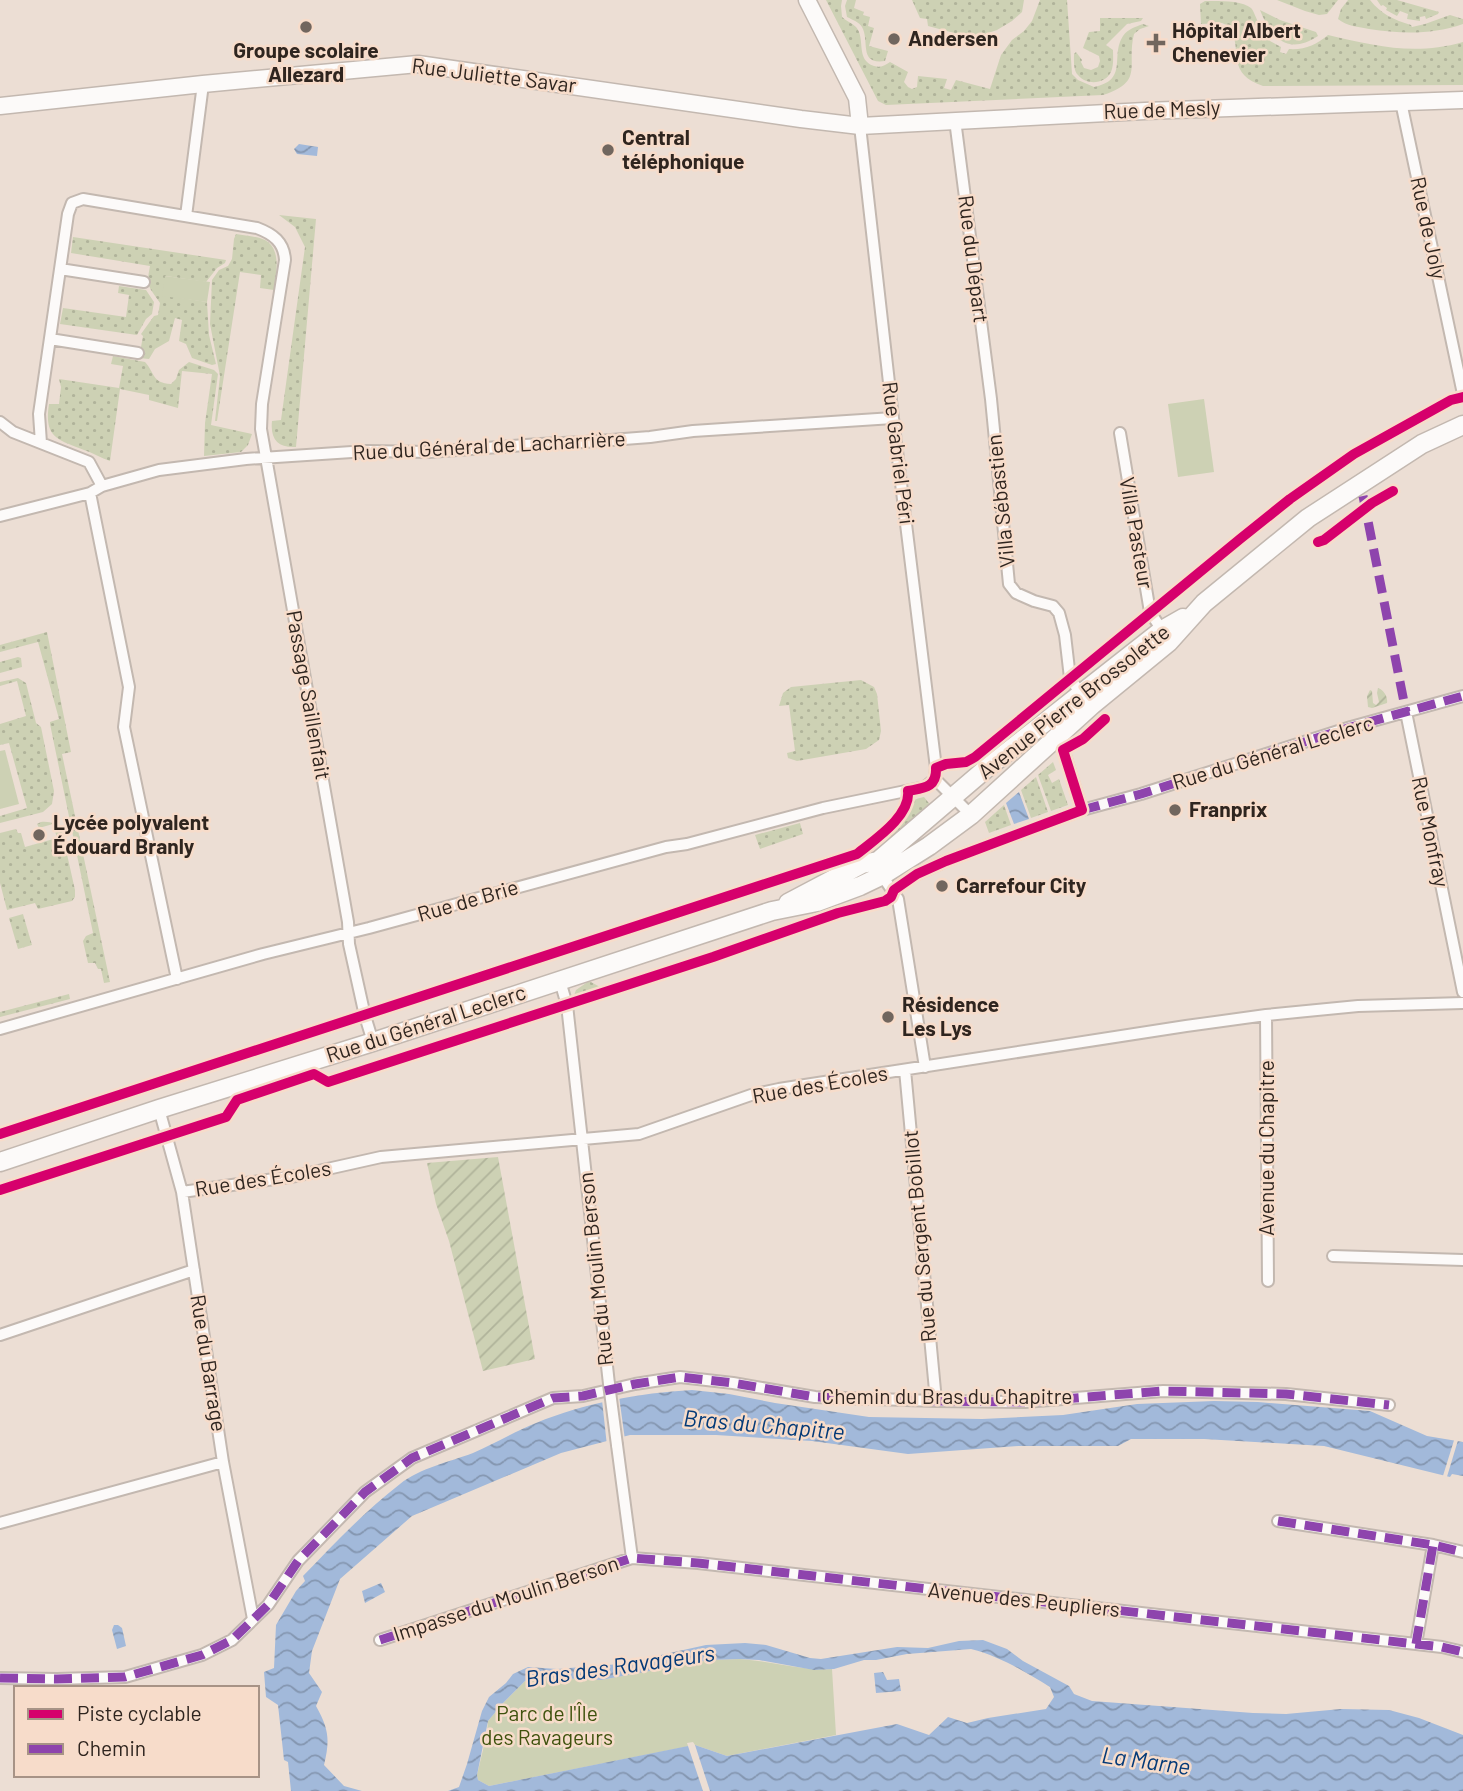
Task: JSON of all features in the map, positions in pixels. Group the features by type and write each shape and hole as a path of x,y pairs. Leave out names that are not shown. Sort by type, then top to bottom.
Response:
{"main road":[{"name":"Avenue Pierre Brossolette","path":"953,797 1162,630 1197,609 1308,518 1422,444 1463,425"},
{"name":"Avenue Pierre Brossolette","path":"971,814 1091,705 1169,642 1197,609"},
{"name":"Rue du Général Leclerc","path":"885,875 953,797"},
{"name":"Rue du Général Leclerc","path":"0,1163 772,911 817,902 885,875 971,814"}],"street":[{"path":"807,0 857,98 860,126"},
{"name":"Rue Juliette Savar","path":"0,106 203,83 418,64 860,126"},
{"path":"41,443 39,414 68,214 72,202 83,199 186,216 203,83"},
{"name":"Rue de Mesly","path":"860,126 1229,107 1463,100"},
{"name":"Rue de Joly","path":"1401,102 1463,394"},
{"name":"Rue du Départ","path":"955,120 991,399"},
{"name":"Rue Gabriel Péri","path":"860,126 936,768 935,779"},
{"name":"Passage Saillenfait","path":"186,216 257,228 271,234 285,251 262,404 261,429 349,944 373,1042"},
{"path":"60,269 144,282"},
{"path":"50,339 138,353"},
{"name":"Villa Sébastien","path":"991,399 1009,584 1016,593 1053,606 1059,613 1065,635 1070,678 1081,694"},
{"name":"Rue du Général de Lacharrière","path":"0,516 90,493 102,486 159,470 266,457 367,451 429,452 893,418"},
{"path":"0,422 13,432 89,462 102,486"},
{"name":"Villa Pasteur","path":"1120,433 1150,612 1162,630"},
{"path":"90,493 129,687 124,727 177,979"},
{"name":"Rue du Général Leclerc","path":"885,875 918,874 946,860 1082,810 1141,794 1351,727 1463,696"},
{"name":"Rue Monfray","path":"1406,712 1463,992"},
{"path":"1059,736 1082,810"},
{"path":"935,779 971,814"},
{"name":"Rue de Brie","path":"0,1029 263,954 382,925 666,847 687,844 822,808 925,787 935,779"},
{"path":"885,875 898,899 925,1066"},
{"name":"Rue du Moulin Berson","path":"560,981 567,1005 609,1384 632,1558"},
{"name":"Rue des Écoles","path":"182,1192 296,1176 381,1157 639,1134 751,1095 779,1089 1186,1026 1357,1006 1463,1003"},
{"name":"Avenue du Chapitre","path":"1266,1015 1268,1281"},
{"name":"Rue du Sergent Bobillot","path":"905,1070 936,1401"},
{"name":"Rue du Barrage","path":"159,1109 182,1192 223,1462 253,1619"},
{"path":"1333,1256 1463,1260"},
{"path":"0,1335 194,1270"},
{"name":"Chemin du Bras du Chapitre","path":"0,1678 125,1677 202,1655 232,1640 268,1605 298,1560 365,1492 412,1458 553,1398 583,1396 680,1377 816,1397 1025,1402 1163,1391 1286,1394 1389,1405"},
{"path":"0,1523 223,1462"},
{"path":"1278,1521 1463,1552"},
{"path":"1416,1644 1433,1545"},
{"name":"Impasse du Moulin Berson","path":"380,1640 632,1558"},
{"name":"Avenue des Peupliers","path":"632,1558 698,1563 1416,1644 1463,1652"}],"green space":[{"path":"826,0 842,0 842,17 859,32 863,54 868,63 878,67 890,62 908,72 904,82 912,89 917,87 918,76 947,79 944,88 951,90 956,80 990,89 1001,55 1032,21 1040,0 1067,0 1072,74 1078,80 1094,87 1105,84 1115,73 1119,44 1123,36 1143,24 1149,26 1134,34 1129,78 1116,90 1103,95 886,105 878,101"},
{"path":"847,0 856,0 854,8 870,17 868,26 874,28 869,46 888,51 885,61 877,61 868,56 862,27 847,17"},
{"path":"912,0 1024,0 1022,12 1012,21 997,30 973,38 928,26 927,19 920,18"},
{"path":"1277,0 1338,0 1327,14 1319,15"},
{"path":"1348,0 1370,0 1383,13 1412,27 1450,15 1463,19 1463,24 1416,32 1357,27 1338,19"},
{"path":"1377,0 1397,0 1439,12 1426,19 1425,16 1420,17 1420,21 1407,19 1408,14 1400,11 1397,16 1381,6"},
{"path":"1205,1 1247,5 1259,23 1255,26 1259,34 1263,31 1270,41 1281,47 1280,52 1286,54 1289,49 1310,46 1328,35 1379,46 1411,49 1463,42 1463,85 1263,86 1252,81 1240,69 1231,27 1222,23 1201,24 1200,4"},
{"path":"1260,10 1316,32 1318,36 1298,44 1282,41 1269,29"},
{"path":"1100,18 1143,18 1141,21 1127,24 1106,45 1113,50 1111,72 1105,79 1091,82 1076,73 1074,54 1076,52 1082,60 1084,68 1091,70 1098,67 1099,56 1083,48 1089,32 1100,31"},
{"path":"279,215 316,219 296,447 284,446 276,441 272,433 272,421 281,420 305,247 295,227"},
{"path":"236,234 262,239 270,244 276,256 276,277 274,290 260,288 261,275 240,272 215,421 220,376 210,324 212,280 232,259"},
{"path":"73,237 226,260 206,282 166,276 163,295 207,302 209,335 216,364 192,358 186,344 179,341 182,320 175,318 169,341 155,349 149,359 139,358 143,336 141,334 154,316 158,315 160,303 149,286 150,266 71,253"},
{"path":"165,276 210,282 207,302 162,296"},
{"path":"119,286 146,290 154,302 152,314 137,335 60,324 63,308 126,317 129,295 118,293"},
{"path":"113,356 145,362 160,382 171,384 179,370 189,362 214,370 218,374 211,425 252,434 248,445 241,452 204,456 205,423 212,374 182,371 178,408 149,400 149,395 120,389 110,461 59,439 50,430 48,415 49,404 59,404 59,379 119,388 123,366 111,364"},
{"path":"1204,399 1214,472 1178,477 1168,404"},
{"path":"47,632 71,752 62,754 110,982 104,983 101,969 98,969 95,963 88,963 83,941 93,933 50,724 59,719 38,642 0,652 0,645"},
{"path":"21,658 22,667 0,673 0,662"},
{"path":"18,678 26,683 36,723 41,727 54,791 52,804 43,812 0,823 0,816 27,808 9,743 0,745 0,724 26,716 17,681 0,686 0,682"},
{"path":"861,680 874,687 877,694 881,731 879,740 866,749 797,761 788,758 787,753 795,751 789,705 779,706 783,693 791,687"},
{"path":"1378,688 1385,694 1387,703 1368,707 1367,696 1370,690 1373,703 1376,705 1379,702"},
{"path":"5,750 19,804 0,809 0,751"},
{"path":"1053,762 1056,770 1048,775 1052,783 1059,779 1068,805 1051,811 1038,775"},
{"path":"1036,777 1048,812 1031,818 1021,790"},
{"path":"924,797 932,807 888,839 885,834 900,822 911,803"},
{"path":"1004,805 1011,825 989,833 985,822"},
{"path":"41,822 53,824 39,828 37,824"},
{"path":"800,823 803,834 760,849 755,835"},
{"path":"53,824 58,827 62,832 75,890 72,901 38,909 35,903 7,910 0,883 0,833 16,829 21,833 25,847 57,838"},
{"path":"23,914 32,945 18,949 9,918"},
{"path":"589,981 600,987 597,993 572,1001 576,990"},
{"path":"69,994 70,999 0,1017 0,1012"},
{"path":"498,1157 535,1359 483,1371 427,1163"},
{"name":"Parc de l'Île des Ravageurs","path":"740,1659 809,1669 832,1669 836,1735 727,1756 695,1745 489,1786 478,1780 488,1721 525,1681 537,1677 601,1680 709,1660"}],"water":[{"path":"299,144 318,147 317,156 297,154 294,149"},
{"path":"1019,792 1029,819 1014,824 1006,803"},
{"name":"Bras du Chapitre","path":"692,1390 869,1417 982,1419 1063,1415 1137,1404 1214,1401 1370,1411 1427,1436 1463,1442 1463,1476 1452,1474 1450,1477 1324,1446 1204,1439 1131,1439 1118,1446 1018,1446 908,1454 812,1441 716,1435 630,1435 561,1453 412,1516 340,1579 312,1651 309,1673 322,1692 316,1706 324,1721 327,1735 324,1765 344,1786 362,1791 291,1791 288,1762 284,1760 278,1705 266,1697 264,1672 274,1668 276,1625 305,1581 303,1576 338,1540 408,1478 473,1453 536,1423 574,1410 632,1396"},
{"path":"381,1583 385,1592 365,1603 362,1591"},
{"path":"114,1625 122,1628 126,1646 117,1649 112,1630"},
{"path":"983,1640 1007,1649 1023,1661 1069,1686 1074,1694 1092,1701 1286,1714 1341,1709 1389,1710 1419,1718 1463,1735 1463,1791 448,1791 459,1787 482,1711 489,1697 513,1674 528,1667 557,1669 620,1664 706,1645 766,1645 821,1659 897,1647 928,1648 959,1641","holes":["971,1649 1012,1665 1050,1687 1054,1697 1046,1709 967,1723 948,1717 929,1735 897,1724 727,1756 695,1745 489,1786 478,1780 488,1721 525,1681 537,1677 601,1680 709,1660 740,1659 814,1670 834,1669 864,1660"]},
{"path":"883,1672 887,1680 899,1679 901,1691 876,1693 874,1673"}],"pier":[{"path":"619,1396 625,1440 607,1446 602,1400"},
{"path":"1455,1437 1459,1437 1446,1480 1442,1479"},
{"path":"693,1742 710,1791 703,1791 687,1743"}],"marked path":[{"path":"1363,496 1406,712"},
{"path":"1082,810 1141,794 1351,727 1463,696"},
{"path":"0,1678 125,1677 202,1655 232,1640 268,1605 298,1561 365,1492 412,1458 553,1398 583,1396 680,1377 815,1397 1025,1402 1163,1391 1286,1394 1389,1405"},
{"path":"1278,1521 1463,1552"},
{"path":"1416,1644 1433,1545"},
{"path":"380,1640 632,1558 698,1563 1416,1644 1463,1652"}],"cycle path":[{"path":"0,1134 857,854 898,818 904,809 908,791 924,788 932,783 936,768 966,762 975,757 1290,499 1354,454 1451,400 1463,397"},
{"path":"1318,542 1393,491"},
{"path":"0,1190 226,1117 237,1100 314,1074 328,1082 713,957 838,913 885,901 891,897 894,890 917,874 1082,810 1063,750 1083,739 1105,719"}],"place":[{"name":"Groupe scolaire Allezard","path":"306,27"},
{"name":"Andersen","path":"894,39"},
{"name":"Hôpital Albert Chenevier","path":"1156,43"},
{"name":"Central téléphonique","path":"608,150"},
{"name":"Franprix","path":"1175,810"},
{"name":"Lycée polyvalent Édouard Branly","path":"39,835"},
{"name":"Carrefour City","path":"942,886"},
{"name":"Résidence Les Lys","path":"888,1017"}],"water label":[{"name":"Bras des Ravageurs","path":"620,1666"},
{"name":"La Marne","path":"1146,1761"}]}
